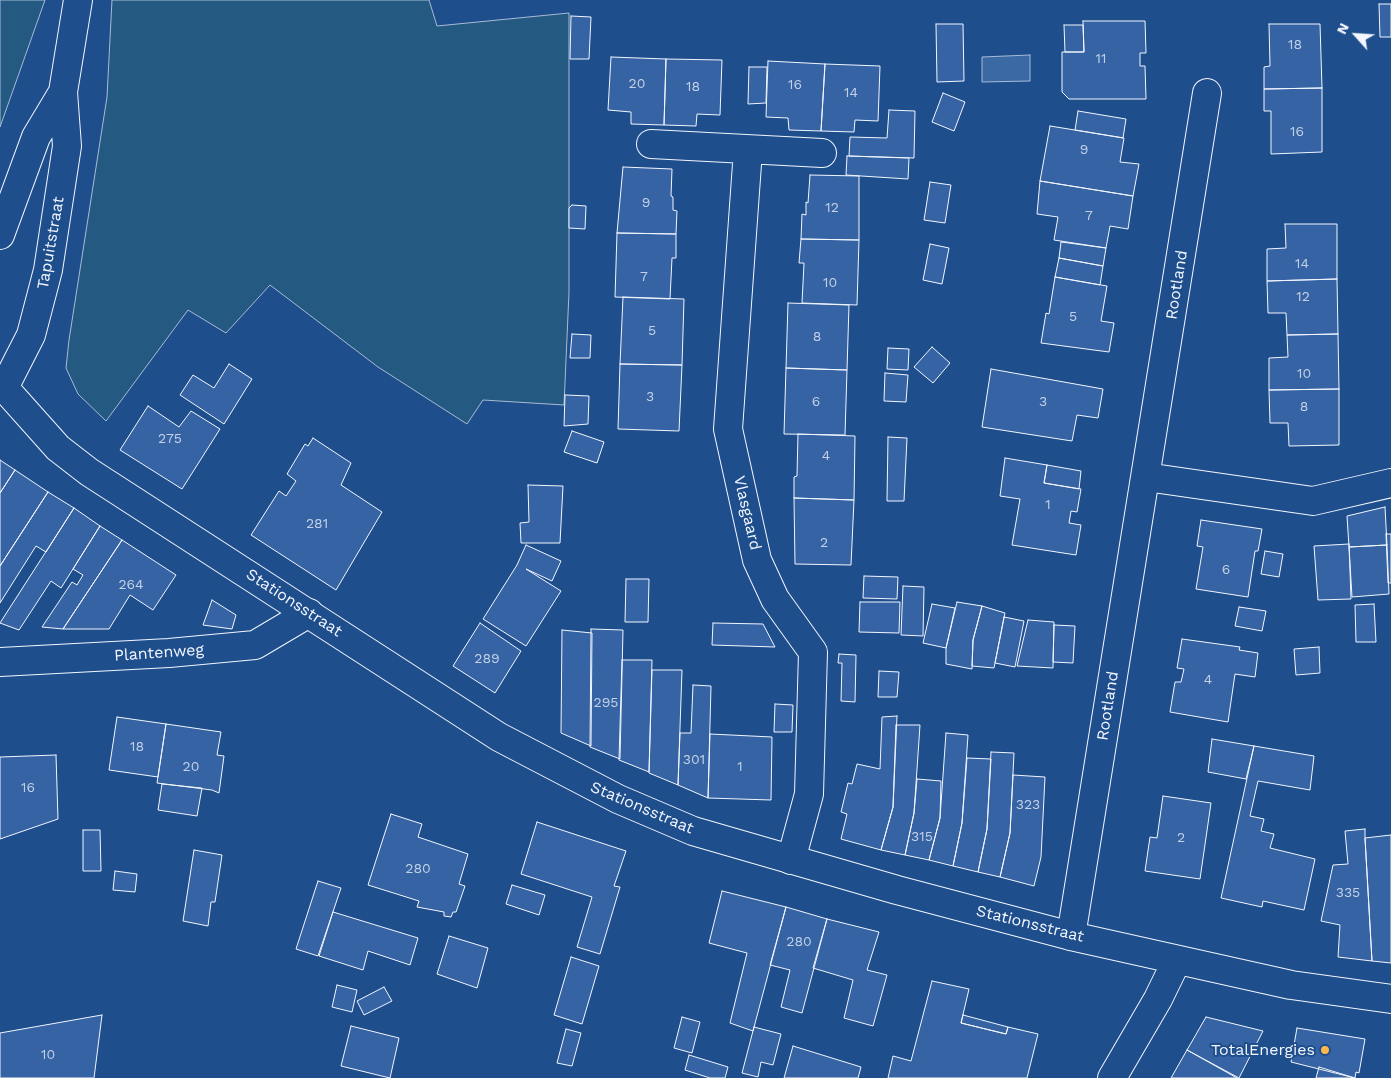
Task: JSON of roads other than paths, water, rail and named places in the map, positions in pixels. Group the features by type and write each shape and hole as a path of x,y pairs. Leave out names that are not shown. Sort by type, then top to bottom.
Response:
{"street":[{"name":"Tapuitstraat","path":"2,385 31,335 48,270 67,146 63,92 78,0"},
{"name":"Tapuitstraat","path":"0,235 36,138 63,92"},
{"name":"Rootland","path":"1071,936 1207,93"},
{"path":"651,144 822,153"},
{"name":"Vlasgaard","path":"748,150 728,429 757,560 775,599 813,652 809,794 791,860"},
{"name":"Stationsstraat","path":"2,385 58,448 89,472 500,737 555,768 618,799 693,831 791,860 1071,936 1290,984 1391,999"},
{"path":"1146,477 1313,501 1391,483"},
{"name":"Plantenweg","path":"0,662 170,653 255,646 310,613"},
{"path":"1112,1078 1158,999 1177,960"}],"place":[{"name":"TotalEnergies","path":"1325,1050"}]}
